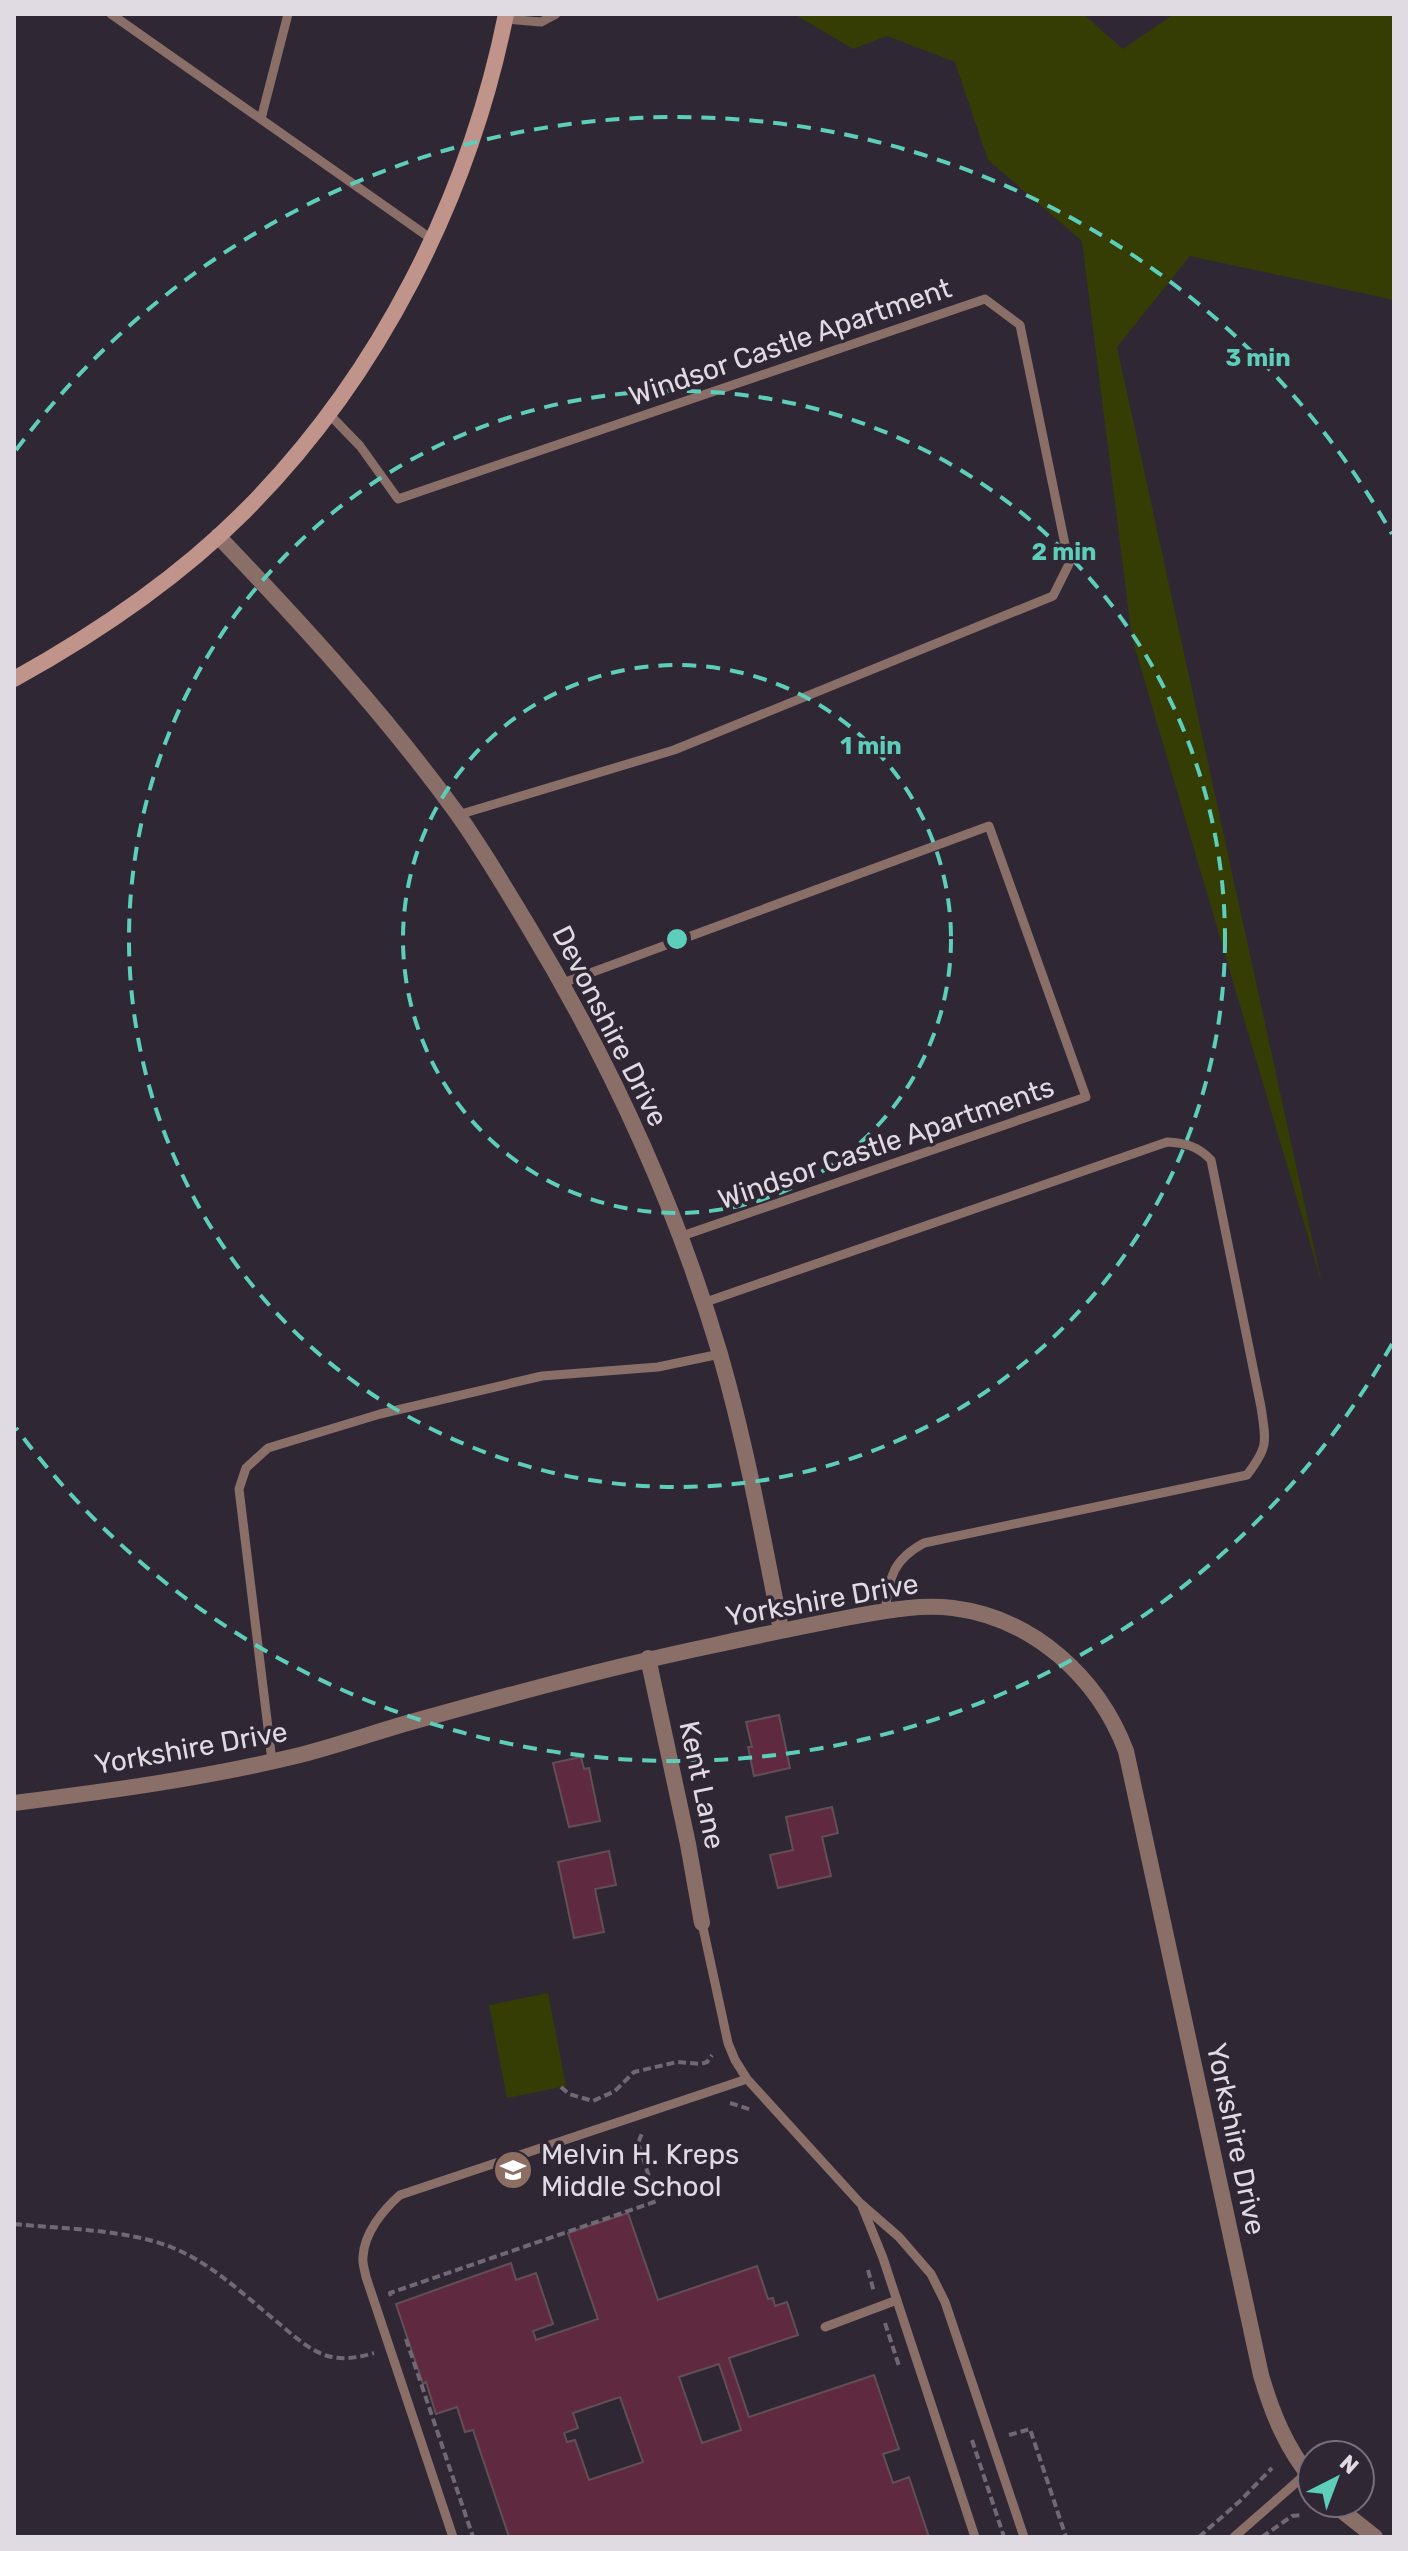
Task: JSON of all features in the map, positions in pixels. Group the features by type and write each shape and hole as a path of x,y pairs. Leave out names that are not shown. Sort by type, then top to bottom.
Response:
{"street":[{"path":"14,679 105,624 218,536 274,480 328,413 386,328 433,240 460,177 481,115 506,16"},
{"name":"Devonshire Drive","path":"218,536 374,706 458,815 563,983 612,1077 679,1237 720,1354 748,1462 781,1630"},
{"name":"Yorkshire Drive","path":"14,1803 226,1772 648,1658 885,1611 921,1607 955,1608 1023,1630 1077,1672 1117,1726 1126,1751 1261,2375 1273,2416 1296,2456"},
{"name":"Kent Lane","path":"648,1658 702,1923"},
{"path":"1352,2519 1375,2537"}],"lane":[{"path":"111,14 433,240"},
{"path":"261,119 288,14"},
{"path":"506,16 541,22 556,14"},
{"name":"Windsor Castle Apartment","path":"328,413 360,446 398,499 985,299 1020,325 1069,564 1053,596 674,750 458,815"},
{"name":"Windsor Castle Apartments","path":"563,983 989,826 1086,1097 679,1237"},
{"path":"703,1303 1167,1142 1184,1142 1201,1150 1211,1160 1261,1407 1265,1447 1257,1462 1247,1475 924,1543 900,1560 890,1575 885,1611"},
{"path":"272,1761 239,1489 246,1468 268,1448 380,1414 542,1376 658,1367 720,1354"},
{"path":"702,1923 728,2043 747,2079 860,2203 899,2237 931,2274 945,2302 1024,2537"},
{"path":"453,2537 366,2277 363,2256 371,2232 384,2209 400,2195 416,2189 747,2079"},
{"path":"860,2203 883,2258 975,2537"},
{"path":"825,2327 897,2300"},
{"path":"1234,2537 1296,2487"}],"path":[{"path":"561,2087 569,2094 593,2101 615,2091 634,2072 677,2062 701,2064 712,2055"},
{"path":"716,2104 746,2106 756,2113"},
{"path":"394,2305 390,2293 657,2201 638,2143 640,2134 647,2127"},
{"path":"14,2224 134,2237 171,2247 223,2277 304,2344 330,2357 355,2358 374,2353"},
{"path":"867,2266 875,2295"},
{"path":"402,2329 473,2537"},
{"path":"1009,2435 1030,2429 1066,2537"},
{"path":"970,2434 1004,2537"},
{"path":"1199,2537 1272,2468"},
{"path":"1262,2537 1296,2516"}],"green space":[{"path":"794,14 1083,14 1123,49 1174,14 1394,14 1394,300 1190,256 1117,347 1322,1284 1132,638 1082,241 988,160 955,62 887,36 853,49"},
{"path":"548,1993 566,2086 507,2098 489,2005"}],"building":[{"path":"779,1715 790,1768 754,1776 746,1722"},
{"path":"581,1757 584,1769 589,1768 600,1821 569,1827 553,1763"},
{"path":"832,1807 838,1833 822,1837 831,1876 778,1888 770,1855 793,1850 786,1817"},
{"path":"609,1851 616,1885 595,1889 604,1932 574,1938 558,1862"},
{"name":"Melvin H. Kreps Middle School","path":"628,2213 658,2300 757,2266 768,2299 773,2298 775,2306 787,2302 798,2335 729,2358 749,2417 874,2375 899,2449 883,2454 893,2483 909,2477 929,2537 509,2537 473,2430 465,2432 457,2407 436,2414 396,2304 511,2263 516,2280 536,2273 553,2324 533,2331 536,2340 598,2319 568,2233","holes":["719,2364 741,2430 702,2443 679,2377","620,2397 643,2462 589,2480 575,2440 567,2442 564,2433 578,2428 573,2413"]}],"place":[{"name":"Melvin H. Kreps Middle School","path":"513,2170"}]}
